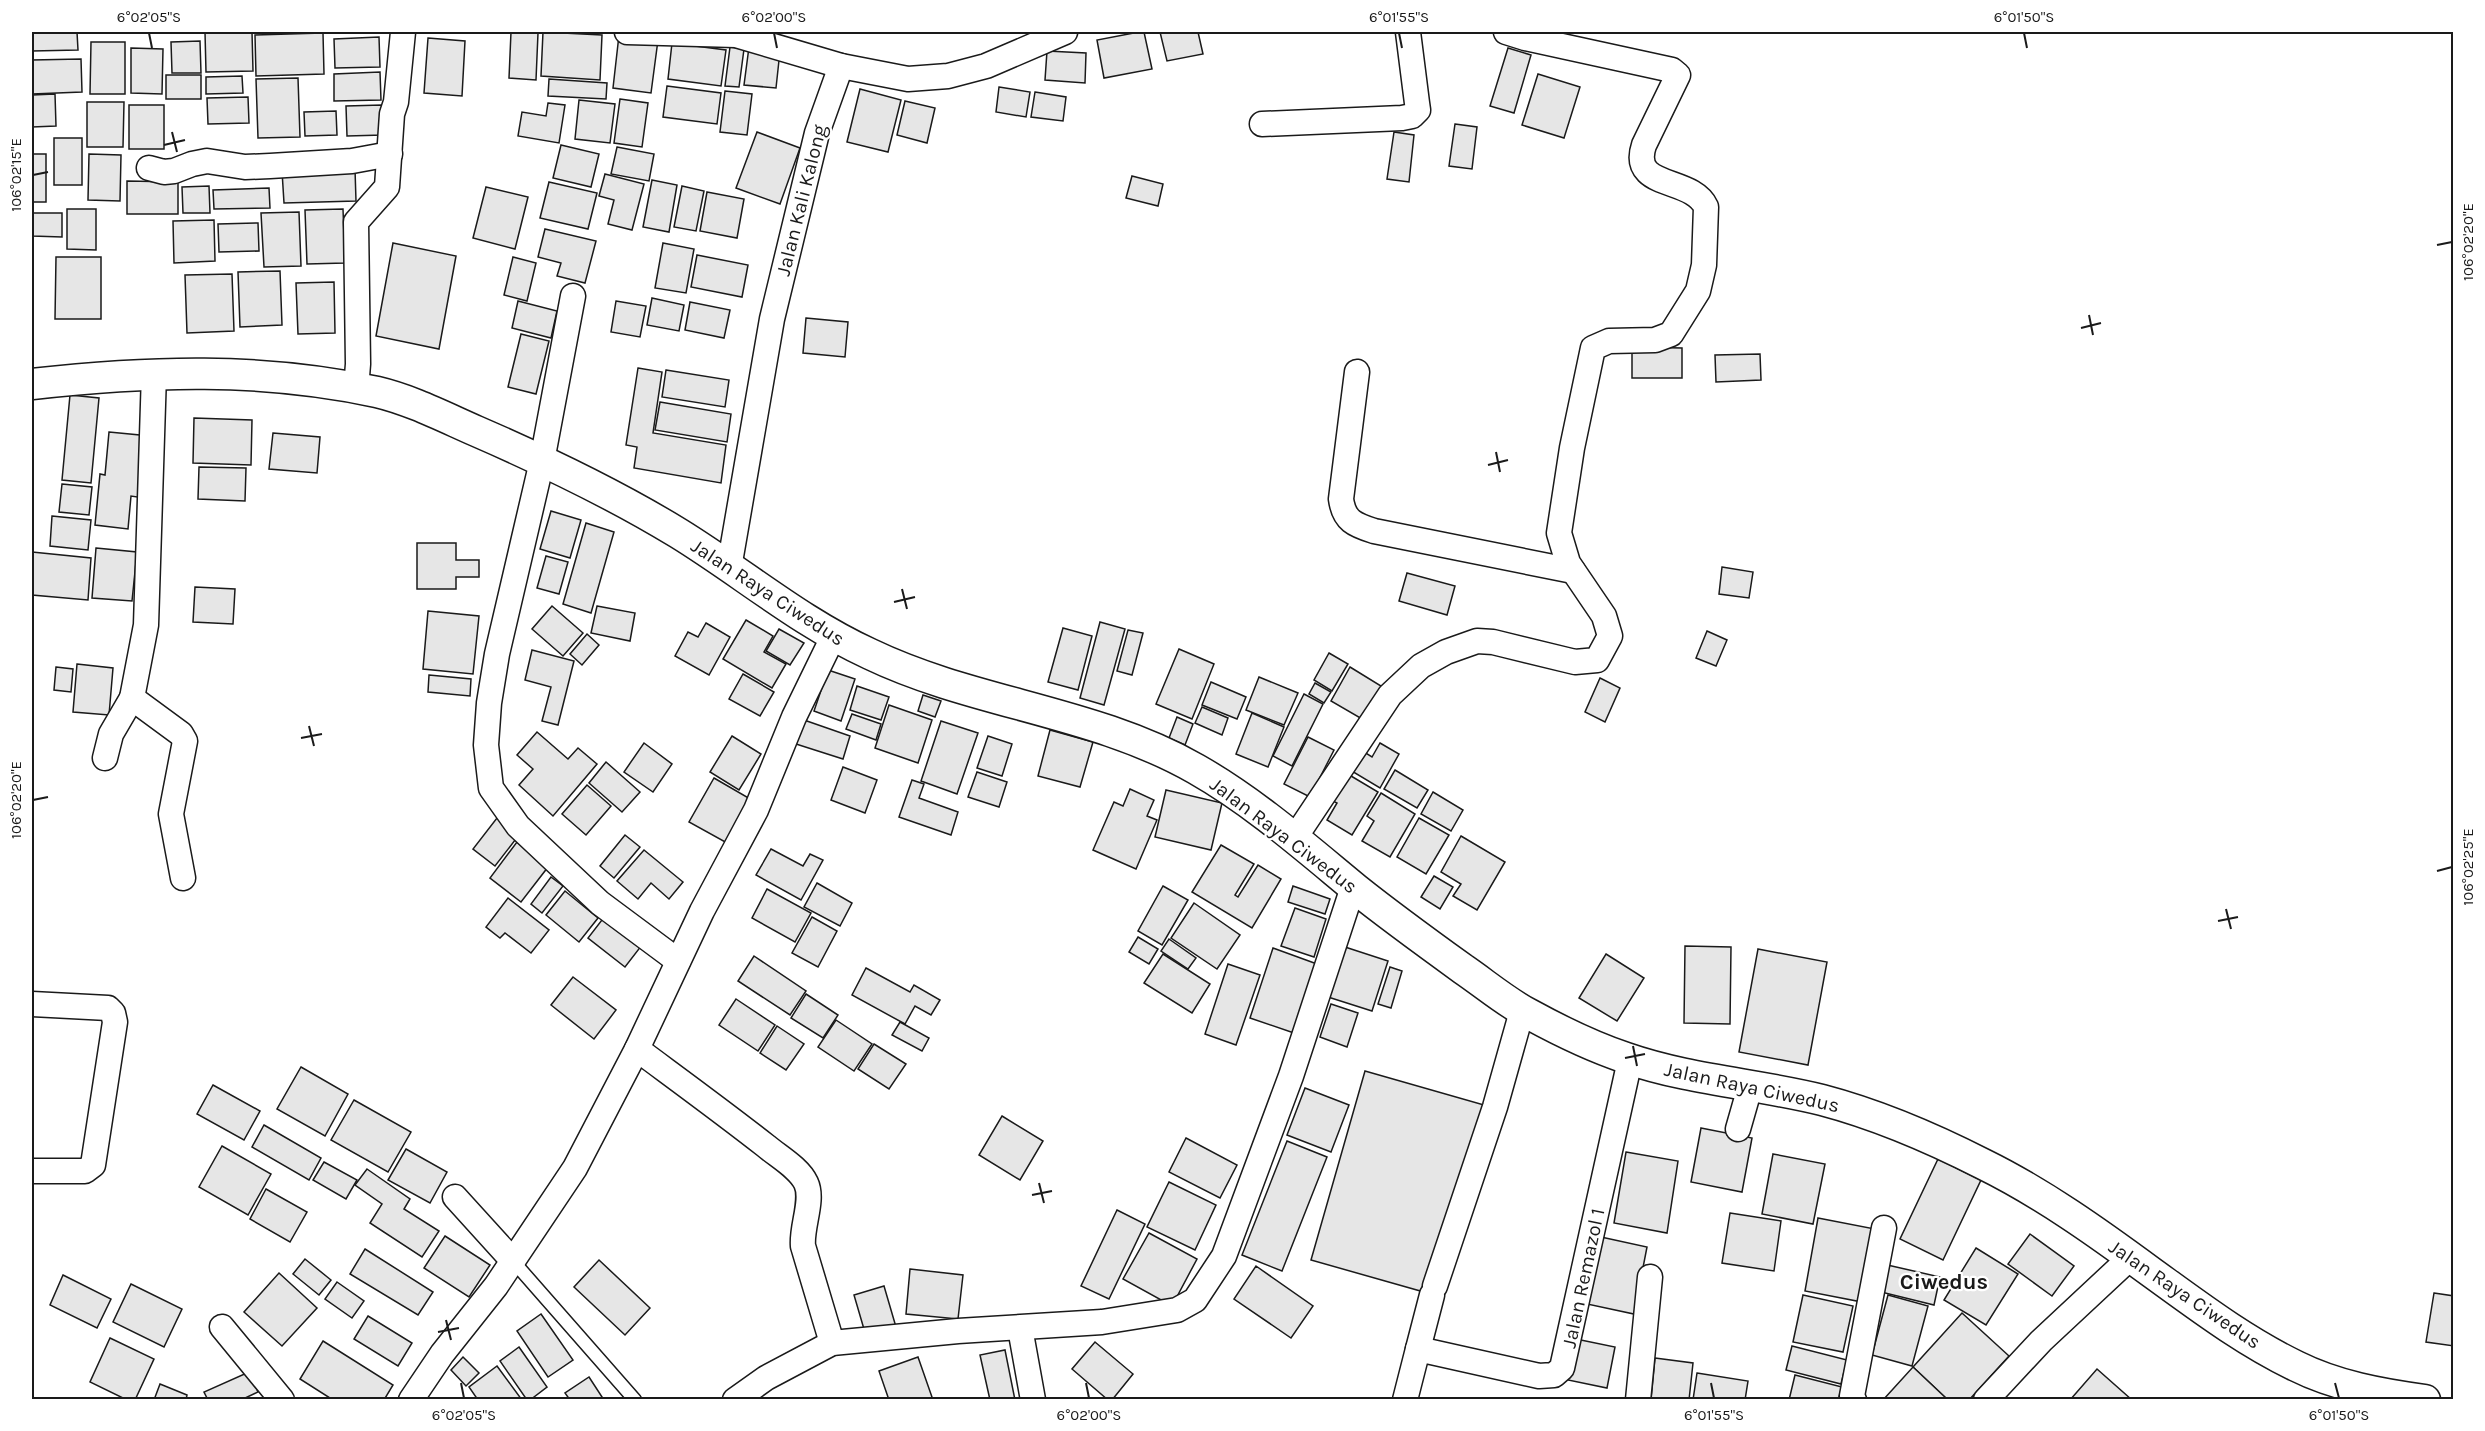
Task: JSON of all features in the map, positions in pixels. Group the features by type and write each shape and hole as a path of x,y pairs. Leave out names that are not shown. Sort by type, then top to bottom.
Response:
{"street":[{"path":"356,389 358,364 356,222 386,189 392,114 396,102 403,32"},
{"path":"627,32 736,35 842,66 908,79 948,76 986,66 1065,32"},
{"path":"1262,124 1412,116 1418,110 1408,32"},
{"path":"1294,839 1390,695 1421,666 1446,652 1477,641 1493,642 1575,662 1597,660 1610,636 1604,616 1573,571 1559,533 1572,448 1593,348 1609,341 1655,340 1671,334 1698,291 1704,265 1706,207 1703,199 1696,193 1648,174 1642,164 1641,155 1644,145 1678,75 1672,70 1506,32"},
{"name":"Jalan Kali Kalong","path":"729,568 772,319 817,133 842,66"},
{"path":"149,168 164,172 174,171 207,161 245,167 270,166 352,161 390,154"},
{"path":"573,296 542,461 497,654 489,703 486,745 490,789 518,826 600,903 678,961"},
{"path":"1357,372 1341,499 1347,519 1353,524 1374,531 1573,571"},
{"path":"105,758 111,734 132,698 146,625 154,373"},
{"name":"Jalan Raya Ciwedus","path":"32,384 154,373 243,373 383,393 423,408 542,461 636,509 681,535 788,609 833,637 880,659 1045,713 1106,729 1156,749 1197,770 1256,809 1395,921 1522,1011 1630,1060 1750,1087 1815,1098 1870,1114 1926,1135 2000,1172 2131,1257 2226,1326 2298,1367 2331,1380 2383,1394 2425,1400"},
{"path":"411,1400 442,1354 513,1261 575,1168 637,1049 702,911 756,810 794,717 833,637"},
{"path":"132,698 182,734 185,741 171,814 183,878"},
{"path":"735,1400 766,1378 832,1343 958,1331 1102,1322 1177,1310 1195,1300 1204,1290 1224,1256 1292,1076 1353,887"},
{"path":"32,1004 108,1008 115,1022 93,1165 85,1171 32,1171"},
{"path":"1405,1400 1434,1290 1495,1107 1522,1011"},
{"path":"637,1049 723,1112 800,1174 808,1190 808,1206 802,1232 803,1246 832,1343"},
{"name":"Jalan Remazol 1","path":"1418,1349 1539,1376 1554,1375 1562,1368 1630,1060"},
{"path":"1738,1129 1750,1087"},
{"path":"455,1197 513,1261"},
{"path":"1854,1400 1852,1396 1884,1228"},
{"path":"1986,1400 2041,1341 2131,1257"},
{"path":"1638,1400 1650,1277"},
{"path":"222,1327 282,1400"},
{"path":"1020,1328 1033,1400"}],"lane":[{"path":"513,1261 635,1400"}],"building":[{"path":"32,32 77,32 78,50 32,51"},
{"path":"205,32 252,32 253,71 206,72"},
{"path":"511,32 538,33 536,80 509,78"},
{"path":"543,32 602,35 600,80 541,76"},
{"path":"1144,32 1152,69 1104,78 1097,40"},
{"path":"1160,32 1198,32 1203,54 1167,61"},
{"path":"323,33 324,74 256,76 255,35"},
{"path":"619,35 658,40 651,93 613,88"},
{"path":"379,37 380,67 335,68 334,39"},
{"path":"428,38 465,41 462,96 424,93"},
{"path":"200,41 201,73 172,73 171,42"},
{"path":"91,42 125,42 125,94 90,94"},
{"path":"672,43 726,50 721,86 668,79"},
{"path":"730,47 744,49 739,87 725,86"},
{"path":"749,47 780,51 776,88 744,85"},
{"path":"131,48 163,49 162,94 131,93"},
{"path":"1508,48 1531,55 1514,113 1490,106"},
{"path":"1047,51 1086,53 1085,83 1045,80"},
{"path":"81,59 82,92 32,94 32,60"},
{"path":"380,72 381,100 334,101 334,74"},
{"path":"1538,74 1580,87 1564,138 1522,125"},
{"path":"166,75 201,75 201,99 166,99"},
{"path":"242,76 243,93 206,94 206,77"},
{"path":"298,78 300,137 258,138 256,79"},
{"path":"549,79 607,83 606,99 548,96"},
{"path":"667,86 721,93 717,124 663,117"},
{"path":"999,87 1030,92 1026,117 996,112"},
{"path":"860,89 901,100 888,152 847,142"},
{"path":"725,91 752,94 747,135 720,132"},
{"path":"1035,92 1066,97 1063,121 1031,117"},
{"path":"55,94 56,126 32,127 32,95"},
{"path":"248,97 249,123 208,124 207,98"},
{"path":"620,99 648,103 642,147 614,143"},
{"path":"579,100 615,104 610,143 575,139"},
{"path":"905,101 935,108 927,143 897,135"},
{"path":"87,102 124,102 123,147 87,147"},
{"path":"548,103 565,105 559,143 518,136 522,112 546,116"},
{"path":"129,105 164,105 164,149 129,149"},
{"path":"382,105 383,135 347,136 346,106"},
{"path":"336,111 337,135 305,136 304,112"},
{"path":"1455,124 1477,127 1472,169 1449,166"},
{"path":"757,132 800,148 780,204 736,188"},
{"path":"1394,132 1414,135 1409,182 1387,179"},
{"path":"54,138 82,138 82,185 54,185"},
{"path":"561,145 599,154 591,187 553,178"},
{"path":"617,147 654,154 649,181 611,174"},
{"path":"32,154 46,154 46,202 32,202"},
{"path":"89,154 121,155 120,201 88,200"},
{"path":"355,169 356,201 284,203 282,171"},
{"path":"605,174 644,184 632,230 608,224 614,200 599,196"},
{"path":"1132,176 1163,184 1158,206 1126,198"},
{"path":"652,180 677,185 669,232 643,227"},
{"path":"127,181 178,182 178,214 127,214"},
{"path":"549,182 597,193 588,229 540,218"},
{"path":"209,186 210,213 183,213 182,187"},
{"path":"682,186 704,191 696,231 674,227"},
{"path":"486,187 528,197 515,249 473,238"},
{"path":"269,188 270,208 214,209 213,190"},
{"path":"707,192 744,199 737,238 700,231"},
{"path":"67,209 96,209 96,250 67,249"},
{"path":"343,209 345,263 307,264 305,210"},
{"path":"299,212 301,266 264,267 261,213"},
{"path":"32,213 62,213 62,237 32,236"},
{"path":"214,220 215,261 174,263 173,221"},
{"path":"258,223 259,251 219,252 218,224"},
{"path":"545,229 596,241 585,283 557,276 561,263 538,257"},
{"path":"393,243 456,256 439,349 376,336"},
{"path":"663,243 694,249 686,293 655,288"},
{"path":"697,255 748,265 742,297 691,287"},
{"path":"56,257 101,257 101,319 55,319"},
{"path":"513,257 536,263 527,301 504,295"},
{"path":"280,271 282,325 240,327 238,272"},
{"path":"232,274 234,331 187,333 185,275"},
{"path":"334,282 335,333 298,334 296,283"},
{"path":"652,298 684,305 679,331 647,325"},
{"path":"518,301 557,311 551,338 512,328"},
{"path":"616,301 646,306 640,337 611,332"},
{"path":"690,302 730,310 724,338 685,330"},
{"path":"806,318 848,322 845,357 803,353"},
{"path":"521,334 549,341 536,394 508,387"},
{"path":"1632,347 1682,348 1682,378 1632,378"},
{"path":"1760,354 1761,380 1716,382 1715,355"},
{"path":"638,368 662,372 653,433 726,445 721,483 634,468 637,447 626,445"},
{"path":"666,370 729,380 725,407 662,397"},
{"path":"70,395 99,398 91,483 62,480"},
{"path":"660,402 731,414 727,442 655,430"},
{"path":"194,418 252,420 251,465 193,463"},
{"path":"109,432 150,436 144,498 131,496 128,529 95,525 100,474 105,475"},
{"path":"273,433 320,437 317,473 269,469"},
{"path":"199,467 246,468 245,501 198,499"},
{"path":"62,484 92,487 89,515 59,512"},
{"path":"551,511 581,520 570,558 540,549"},
{"path":"52,516 91,520 88,550 50,546"},
{"path":"586,523 614,532 591,613 563,604"},
{"path":"417,543 456,543 456,560 479,560 479,577 456,577 456,589 417,589"},
{"path":"96,548 137,552 132,601 92,598"},
{"path":"32,552 91,558 88,600 32,595"},
{"path":"546,556 568,562 559,594 537,588"},
{"path":"1722,567 1753,572 1749,598 1719,594"},
{"path":"1407,573 1455,586 1447,615 1399,601"},
{"path":"195,587 235,589 233,624 193,622"},
{"path":"552,606 583,633 563,656 532,629"},
{"path":"597,606 635,613 630,641 591,633"},
{"path":"428,611 479,616 473,674 423,669"},
{"path":"746,620 773,636 764,652 786,664 772,688 723,659"},
{"path":"1100,622 1125,629 1104,705 1080,698"},
{"path":"706,623 730,637 709,675 675,656 688,632 698,637"},
{"path":"1063,628 1092,636 1078,690 1048,682"},
{"path":"779,629 804,643 790,665 766,651"},
{"path":"1128,630 1143,633 1132,675 1117,671"},
{"path":"1707,631 1727,640 1716,666 1696,658"},
{"path":"587,634 599,645 582,665 570,654"},
{"path":"1179,649 1214,664 1192,719 1156,704"},
{"path":"532,650 574,661 558,725 542,721 551,687 525,680"},
{"path":"1329,653 1348,664 1332,691 1314,680"},
{"path":"77,664 113,668 109,715 73,712"},
{"path":"56,667 73,669 71,692 54,690"},
{"path":"1350,667 1381,686 1362,719 1331,701"},
{"path":"828,670 855,679 841,721 814,711"},
{"path":"743,674 774,692 760,716 729,699"},
{"path":"429,675 471,679 470,696 428,692"},
{"path":"1259,677 1298,693 1284,725 1246,710"},
{"path":"1600,678 1620,688 1605,722 1585,712"},
{"path":"1211,682 1246,697 1237,719 1202,705"},
{"path":"1315,683 1331,692 1324,703 1309,694"},
{"path":"857,686 889,697 881,720 850,710"},
{"path":"1304,694 1323,704 1292,766 1273,756"},
{"path":"923,695 941,701 935,717 918,711"},
{"path":"889,705 932,720 918,763 875,748"},
{"path":"1202,707 1228,718 1222,735 1195,723"},
{"path":"1252,713 1284,727 1268,767 1236,754"},
{"path":"852,714 881,724 876,740 846,729"},
{"path":"1177,717 1193,724 1185,745 1169,738"},
{"path":"804,720 850,736 843,759 796,744"},
{"path":"941,721 978,733 957,794 921,781"},
{"path":"1050,730 1093,742 1080,787 1038,776"},
{"path":"537,732 568,759 578,748 597,764 553,816 519,785 533,769 517,755"},
{"path":"732,736 761,754 739,790 710,772"},
{"path":"988,736 1012,744 1002,776 977,768"},
{"path":"1308,737 1334,750 1310,797 1284,784"},
{"path":"644,743 672,764 653,792 624,772"},
{"path":"1380,743 1399,754 1380,788 1350,770 1361,750 1372,757"},
{"path":"606,762 640,792 622,812 589,783"},
{"path":"843,767 877,780 865,813 831,800"},
{"path":"1395,770 1428,790 1417,808 1384,789"},
{"path":"977,772 1007,782 999,807 968,797"},
{"path":"1346,773 1378,792 1352,835 1327,820 1337,803 1331,800"},
{"path":"714,778 752,800 727,843 689,822"},
{"path":"912,780 924,784 919,798 958,812 951,835 899,817"},
{"path":"587,785 611,806 586,835 562,814"},
{"path":"1130,789 1154,800 1147,816 1157,820 1136,869 1093,850 1114,802 1123,806"},
{"path":"1166,790 1222,803 1211,850 1155,837"},
{"path":"1433,792 1463,810 1451,831 1421,814"},
{"path":"1381,793 1415,814 1390,857 1362,841 1374,821 1367,816"},
{"path":"497,818 519,835 495,866 473,849"},
{"path":"1419,818 1449,835 1426,874 1397,857"},
{"path":"625,835 640,847 614,878 600,866"},
{"path":"1461,836 1505,862 1477,910 1453,896 1461,884 1441,872"},
{"path":"517,842 548,867 521,902 490,878"},
{"path":"1221,845 1254,864 1235,895 1238,897 1258,865 1281,879 1252,928 1192,892"},
{"path":"771,849 803,866 810,854 823,860 801,900 756,875"},
{"path":"644,850 683,882 669,899 651,883 638,899 617,881"},
{"path":"1434,876 1453,887 1440,909 1421,897"},
{"path":"551,877 563,886 542,913 531,904"},
{"path":"817,883 852,903 840,926 804,907"},
{"path":"1163,886 1188,900 1162,945 1138,931"},
{"path":"1293,886 1330,899 1325,914 1288,902"},
{"path":"767,889 811,913 795,942 752,918"},
{"path":"565,891 598,918 579,942 546,915"},
{"path":"508,898 549,930 531,953 505,933 500,938 486,927"},
{"path":"1194,903 1240,935 1217,969 1171,938"},
{"path":"1295,908 1326,919 1314,957 1281,946"},
{"path":"605,916 642,945 625,967 588,938"},
{"path":"812,917 837,931 818,967 792,953"},
{"path":"1138,937 1158,949 1149,964 1129,952"},
{"path":"1169,939 1196,958 1188,969 1161,951"},
{"path":"1685,946 1731,947 1730,1024 1684,1023"},
{"path":"1345,947 1388,961 1372,1011 1328,997"},
{"path":"1273,948 1317,964 1294,1033 1250,1018"},
{"path":"1758,949 1827,962 1808,1065 1739,1052"},
{"path":"1163,954 1210,984 1192,1013 1144,983"},
{"path":"1606,954 1644,978 1617,1021 1579,998"},
{"path":"754,956 806,991 790,1015 738,981"},
{"path":"1228,964 1260,975 1236,1045 1205,1034"},
{"path":"1390,967 1402,971 1391,1008 1378,1004"},
{"path":"866,968 910,992 914,985 940,1000 931,1015 915,1006 905,1024 852,995"},
{"path":"573,977 616,1010 594,1039 551,1005"},
{"path":"806,994 838,1015 823,1038 791,1018"},
{"path":"736,999 775,1025 758,1051 719,1025"},
{"path":"1331,1004 1358,1013 1347,1047 1320,1037"},
{"path":"836,1020 872,1044 854,1071 818,1047"},
{"path":"900,1022 929,1038 922,1051 892,1035"},
{"path":"777,1026 804,1044 786,1070 760,1053"},
{"path":"874,1044 906,1064 889,1089 858,1069"},
{"path":"301,1067 348,1094 325,1136 277,1109"},
{"path":"1365,1071 1484,1105 1431,1294 1311,1260"},
{"path":"213,1085 260,1111 244,1140 197,1114"},
{"path":"1305,1088 1349,1105 1331,1152 1287,1135"},
{"path":"354,1100 411,1132 388,1172 331,1140"},
{"path":"1002,1116 1043,1141 1020,1180 979,1155"},
{"path":"264,1125 321,1158 309,1180 252,1147"},
{"path":"1701,1128 1752,1138 1742,1192 1691,1182"},
{"path":"1186,1138 1237,1165 1220,1198 1169,1172"},
{"path":"1287,1141 1327,1157 1282,1271 1242,1255"},
{"path":"222,1146 271,1174 248,1215 199,1187"},
{"path":"406,1149 447,1172 430,1203 388,1180"},
{"path":"1626,1152 1678,1161 1667,1233 1614,1223"},
{"path":"1773,1154 1825,1164 1813,1224 1762,1214"},
{"path":"1938,1159 1981,1180 1943,1260 1900,1239"},
{"path":"324,1162 357,1180 346,1199 313,1180"},
{"path":"367,1169 410,1199 404,1209 439,1231 422,1257 370,1223 382,1204 355,1185"},
{"path":"1169,1182 1216,1205 1195,1250 1147,1227"},
{"path":"266,1189 307,1212 290,1242 250,1219"},
{"path":"1117,1210 1145,1224 1109,1299 1081,1286"},
{"path":"1730,1213 1781,1221 1774,1271 1722,1263"},
{"path":"1818,1218 1875,1229 1862,1302 1805,1291"},
{"path":"1149,1233 1197,1259 1172,1306 1123,1279"},
{"path":"2030,1234 2074,1266 2052,1296 2008,1264"},
{"path":"445,1236 490,1265 469,1297 424,1268"},
{"path":"1601,1237 1647,1247 1634,1314 1587,1304"},
{"path":"1976,1248 2018,1274 1986,1325 1944,1300"},
{"path":"365,1249 433,1292 418,1315 350,1274"},
{"path":"305,1259 331,1280 319,1295 293,1274"},
{"path":"599,1260 650,1308 625,1335 574,1287"},
{"path":"1883,1264 1940,1277 1934,1305 1877,1291"},
{"path":"1256,1266 1313,1306 1291,1338 1234,1299"},
{"path":"910,1269 963,1275 958,1319 906,1314"},
{"path":"279,1273 317,1308 282,1346 244,1312"},
{"path":"63,1275 111,1299 97,1328 50,1305"},
{"path":"337,1282 364,1301 352,1318 325,1299"},
{"path":"131,1284 182,1309 164,1347 113,1322"},
{"path":"884,1286 896,1327 866,1336 854,1295"},
{"path":"2434,1293 2454,1296 2454,1346 2426,1342"},
{"path":"1803,1295 1853,1306 1843,1352 1793,1342"},
{"path":"1888,1295 1928,1306 1912,1366 1872,1355"},
{"path":"1962,1313 2009,1356 1969,1400 1948,1400 1913,1367"},
{"path":"541,1314 573,1360 548,1377 517,1331"},
{"path":"368,1316 412,1343 398,1366 354,1339"},
{"path":"110,1338 154,1359 135,1400 127,1400 90,1382"},
{"path":"1576,1339 1615,1347 1607,1388 1568,1380"},
{"path":"323,1341 393,1385 384,1400 333,1400 300,1379"},
{"path":"1095,1342 1133,1374 1112,1400 1108,1400 1072,1369"},
{"path":"1792,1346 1847,1360 1841,1384 1786,1370"},
{"path":"519,1347 547,1387 530,1400 527,1400 500,1361"},
{"path":"1005,1350 1015,1400 990,1400 980,1355"},
{"path":"463,1357 479,1373 466,1386 451,1370"},
{"path":"918,1357 933,1400 889,1400 879,1371"},
{"path":"1655,1358 1693,1363 1689,1400 1651,1400"},
{"path":"497,1366 522,1400 478,1400 469,1387"},
{"path":"1913,1367 1948,1400 1883,1400"},
{"path":"2097,1369 2132,1400 2070,1400"},
{"path":"249,1372 258,1392 241,1400 208,1400 204,1392"},
{"path":"1697,1373 1748,1381 1745,1400 1693,1400"},
{"path":"1795,1375 1842,1387 1838,1400 1789,1400"},
{"path":"589,1377 604,1400 570,1400 565,1393"},
{"path":"160,1384 187,1395 186,1400 154,1400"}],"district":[{"name":"Ciwedus","path":"1944,1281"}]}
